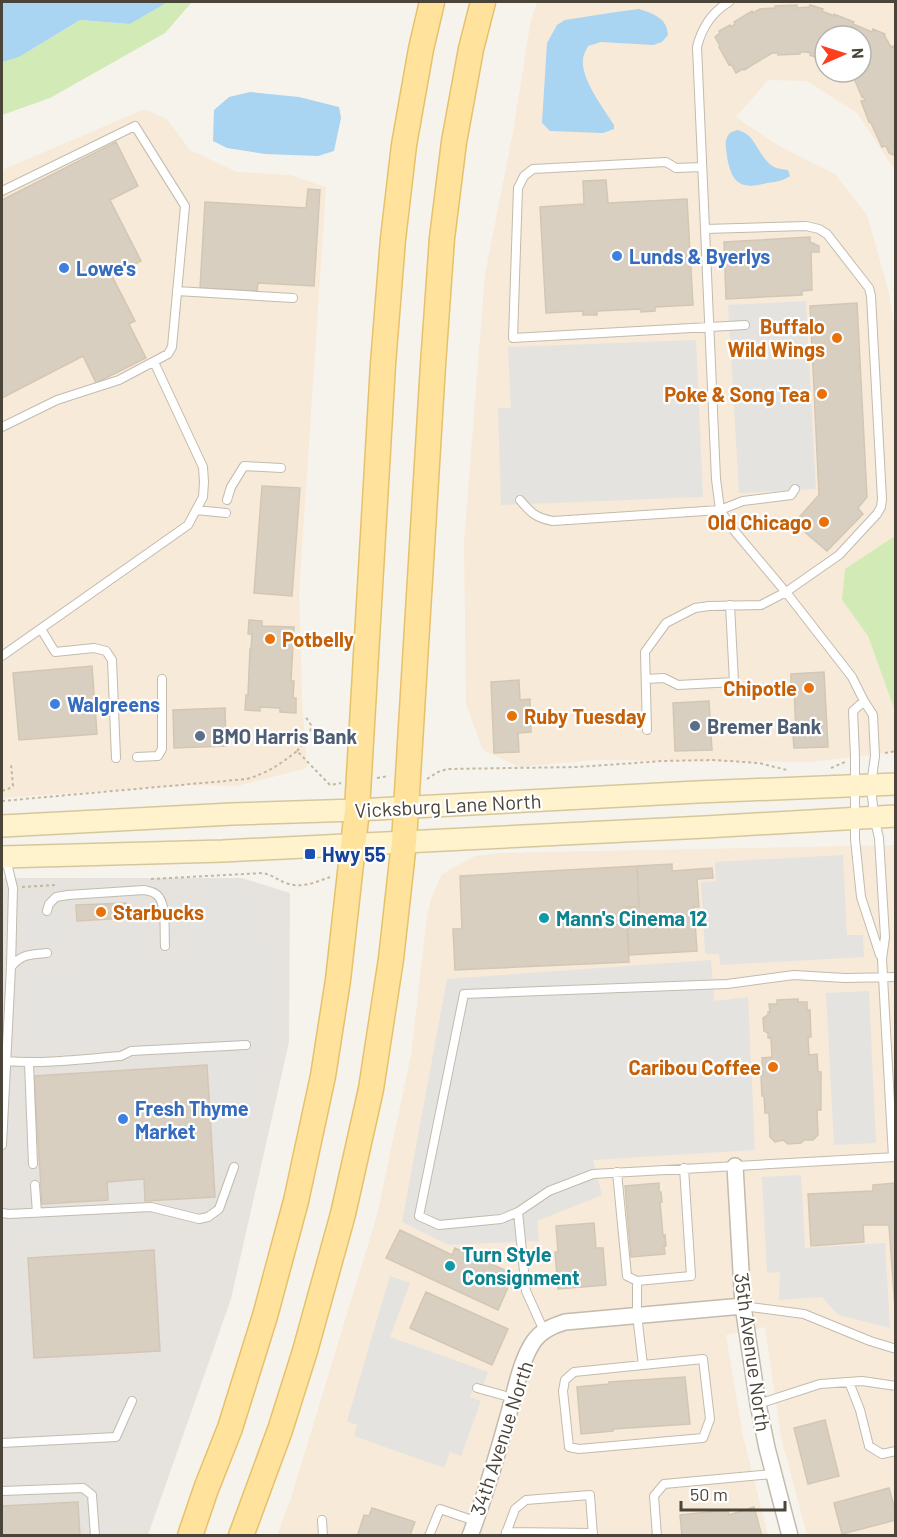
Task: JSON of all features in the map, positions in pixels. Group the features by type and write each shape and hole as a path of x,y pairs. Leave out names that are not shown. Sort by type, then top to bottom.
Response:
{"main road":[{"path":"190,1536 230,1428 266,1316 296,1201 326,1055 338,980 357,810 383,364 393,239 404,145 432,2"},
{"path":"241,1536 280,1430 305,1351 343,1214 372,1077 391,959 404,842 442,238 454,142 471,49 483,2"},
{"name":"Vicksburg Lane North","path":"2,826 896,784"},
{"name":"Vicksburg Lane North","path":"4,857 223,851 896,816"},
{"path":"177,1536 206,1489"}],"street":[{"name":"35th Avenue North","path":"735,1166 743,1306 758,1404 773,1474 790,1536"},
{"path":"544,1331 565,1322 743,1306"},
{"name":"34th Avenue North","path":"473,1528 527,1355 534,1341 544,1331"}],"lane":[{"path":"729,2 722,6 705,25 697,47 716,479 720,510 732,528 852,676 873,715 875,756 862,785 865,818 855,839 861,897 882,959"},
{"path":"2,191 135,126 184,206 172,347 168,354 119,380 57,400 2,427"},
{"path":"702,167 676,168 666,162 533,169 524,176 518,188 513,338 745,325"},
{"path":"647,730 645,652 666,623 695,608 761,605 786,592 839,555 877,514 882,499 869,288 827,234 819,229 806,225 705,229"},
{"path":"177,291 293,298"},
{"path":"2,656 188,525 196,510 202,497 203,466 154,362"},
{"path":"227,500 231,487 244,466 281,468"},
{"path":"520,500 531,513 542,519 553,521 720,510 742,501 791,495 795,489"},
{"path":"196,510 226,513"},
{"path":"646,679 664,678 678,685 734,682 730,605"},
{"path":"40,629 55,652 94,648 106,651 112,660 116,758"},
{"path":"137,757 158,756 162,749 162,680"},
{"path":"864,701 853,711 855,757 862,785 865,818 879,838 885,937 882,977 894,1157 593,1174 549,1191 518,1212 501,1219 439,1225 419,1216 464,994 727,984 794,975 845,978 882,977 896,977"},
{"path":"2,1145 14,888 4,857"},
{"path":"47,911 49,904 56,897 144,890 153,892 159,896 163,904 165,946"},
{"path":"11,967 16,960 25,955 47,953"},
{"path":"6,1061 29,1063 121,1056 131,1051 246,1045"},
{"path":"29,1063 33,1164"},
{"path":"2,1213 151,1207 199,1219 208,1217 219,1209 234,1167"},
{"path":"617,1172 627,1276 637,1281 691,1276 684,1168"},
{"path":"34,1185 37,1213"},
{"path":"518,1212 526,1291 544,1331"},
{"path":"637,1281 637,1315 643,1365"},
{"path":"743,1306 804,1314 870,1341 896,1348"},
{"path":"703,1359 710,1419 703,1438 579,1449 569,1447 563,1391 566,1380 574,1372 643,1365 703,1359"},
{"path":"758,1404 820,1384 862,1381 896,1386"},
{"path":"849,1382 860,1410 869,1446 882,1454 896,1451"},
{"path":"477,1388 513,1398"},
{"path":"2,1443 116,1437 132,1401"},
{"path":"657,1536 654,1496 664,1484 773,1474"},
{"path":"2,1491 83,1488 92,1495 95,1536"},
{"path":"590,1496 593,1534 505,1534 515,1509 526,1500 590,1496"},
{"path":"429,1536 440,1509 473,1528"},
{"path":"322,1520 322,1536"}],"path":[{"path":"2,801 247,779 272,770 297,751 307,740 311,731 311,725 305,716"},
{"path":"297,751 330,785 390,776 408,780 428,778 447,769 577,767 663,761 713,760 759,763 790,771"},
{"path":"875,756 896,752"},
{"path":"825,769 855,757"},
{"path":"2,791 13,786 11,764"},
{"path":"150,879 263,873 273,875 286,883 301,885 330,877"},
{"path":"14,888 58,885"}],"shaded area":[{"path":"537,2 895,2 895,168 857,113 807,81 768,80 736,117 779,146 835,174 867,215 888,289 896,337 895,535 842,600 868,636 895,711 895,752 810,762 593,760 519,767 483,750 466,704 464,542 485,274 513,132 531,20"},
{"path":"145,109 167,119 190,150 237,172 290,175 326,187 299,594 307,768 237,786 185,785 2,798 2,170"},
{"path":"806,301 816,489 739,493 728,305"},
{"path":"696,340 703,497 501,505 498,408 511,408 508,347"},
{"path":"895,845 895,1535 807,1535 781,1437 765,1327 726,1335 743,1436 768,1535 277,1536 291,1498 377,1215 411,1055 427,916 432,896 442,874 475,856 499,853"},
{"path":"843,855 847,935 863,935 864,957 720,965 719,954 705,954 701,882 716,881 715,862"},
{"path":"2,878 242,878 290,893 289,1042 231,1299 148,1535 2,1536"},
{"path":"243,883 243,895 262,913 270,1031 252,1123 233,1121 238,1159 213,1162 211,1032 32,1047 26,971 82,969 81,932 149,929 151,959 187,956 183,900 197,899 198,885"},
{"path":"28,913 66,916 68,935 29,939"},
{"path":"711,960 714,1001 748,997 755,1150 593,1160 602,1195 537,1221 539,1241 448,1245 402,1222 447,979"},
{"path":"869,991 876,1143 834,1145 826,993"},
{"path":"801,1175 805,1248 885,1243 890,1328 838,1315 822,1297 779,1300 780,1272 767,1273 762,1177"},
{"path":"133,1210 134,1229 4,1237 3,1217"},
{"path":"390,1276 410,1283 390,1337 488,1372 483,1387 475,1384 470,1397 481,1401 461,1456 450,1452 444,1468 354,1436 357,1425 347,1421"}],"green space":[{"path":"168,2 192,2 165,33 50,98 2,115 2,62 19,57 80,20 130,24"},
{"path":"895,536 895,711 868,636 842,600 845,569"}],"water":[{"path":"2,2 168,2 130,24 80,20 19,57 2,62"},
{"path":"639,9 655,15 665,24 668,35 662,42 653,45 601,42 588,46 584,56 583,68 586,76 594,94 614,125 614,129 603,133 550,131 542,123 547,43 557,25 565,20"},
{"path":"250,92 299,97 339,107 341,118 334,151 318,156 265,154 227,148 213,141 214,110 229,97"},
{"path":"738,130 750,137 768,163 776,168 788,170 790,176 779,181 758,185 750,186 739,183 729,166 726,145 728,135"}],"building":[{"path":"797,5 797,8 810,5 854,22 853,24 813,24 813,56 806,52 778,55 778,53 772,53 736,73 731,64 729,65 715,37 720,33 719,31 730,25 731,27 735,24 734,22 752,11 753,13 760,9 775,8 775,6"},
{"path":"873,29 885,34 896,52 896,156 889,153 886,146 882,147 869,122 861,101 865,100 856,84 873,84"},
{"name":"Lowe's","path":"116,142 138,186 110,200 141,261 112,276 135,321 129,324 146,358 96,383 83,356 2,398 2,200"},
{"name":"Lunds & Byerlys","path":"606,180 608,203 687,199 693,305 655,307 655,311 641,312 641,309 597,311 597,315 583,315 583,311 546,313 540,207 584,204 583,181"},
{"path":"308,189 320,190 314,286 258,283 257,291 200,288 205,202 306,208"},
{"path":"810,237 810,242 819,246 819,252 811,252 812,290 802,291 802,295 726,299 724,242"},
{"path":"857,303 867,497 858,508 863,514 827,551 794,523 819,495 810,306"},
{"path":"262,486 300,488 292,596 254,593"},
{"path":"249,620 262,621 262,626 294,627 291,681 294,681 293,698 296,698 296,713 280,712 280,708 260,707 260,711 245,710 252,634 248,634"},
{"name":"Walgreens","path":"92,666 97,734 19,740 13,673"},
{"path":"824,672 828,747 794,748 793,735 796,735 794,687 791,687 791,674"},
{"name":"Ruby Tuesday","path":"519,680 520,700 530,699 531,732 518,733 519,752 494,753 491,682"},
{"name":"Bremer Bank","path":"709,701 710,718 715,718 716,734 711,734 712,750 675,751 673,703"},
{"name":"BMO Harris Bank","path":"225,708 226,746 174,748 173,710"},
{"path":"672,864 672,871 712,868 713,878 697,879 699,907 694,907 697,951 629,955 626,907 639,907 637,866"},
{"name":"Mann's Cinema 12","path":"637,866 639,907 626,907 629,962 455,970 453,929 462,929 460,876"},
{"name":"Starbucks","path":"126,903 126,918 77,921 76,905"},
{"path":"798,999 798,1002 807,1002 807,1010 810,1010 809,1055 817,1054 818,1072 821,1072 821,1110 817,1110 818,1135 813,1140 788,1144 783,1140 775,1142 770,1137 769,1113 765,1113 764,1096 762,1096 762,1058 772,1057 771,1038 768,1038 768,1033 764,1031 763,1018 770,1012 769,1004 777,1004 777,1000"},
{"name":"Fresh Thyme Market","path":"207,1065 215,1197 145,1201 144,1179 107,1182 108,1200 42,1204 34,1076"},
{"path":"659,1183 665,1254 631,1257 625,1186"},
{"path":"896,1183 896,1323 889,1225 863,1225 864,1242 811,1246 808,1194 873,1191 873,1185"},
{"path":"594,1223 596,1248 603,1248 606,1285 558,1289 555,1252 558,1252 556,1226"},
{"name":"Turn Style Consignment","path":"400,1230 452,1255 455,1248 514,1274 498,1310 386,1258"},
{"path":"154,1250 160,1351 34,1358 28,1258"},
{"path":"426,1292 508,1329 492,1365 410,1328"},
{"path":"685,1377 690,1424 613,1429 613,1431 581,1434 577,1387 609,1384 609,1382"},
{"path":"825,1420 839,1476 808,1484 794,1428"},
{"path":"889,1488 896,1520 842,1534 834,1503"},
{"path":"78,1502 80,1536 2,1536 2,1506"},
{"path":"754,1507 762,1536 682,1536 680,1515 728,1510 729,1515"},
{"path":"372,1508 415,1522 410,1535 413,1536 362,1536 358,1534 364,1515 369,1516"}],"place":[{"name":"Lunds & Byerlys","path":"617,256"},
{"name":"Lowe's","path":"64,268"},
{"name":"Buffalo Wild Wings","path":"837,338"},
{"name":"Poke & Song Tea","path":"822,394"},
{"name":"Old Chicago","path":"824,522"},
{"name":"Potbelly","path":"270,639"},
{"name":"Chipotle","path":"809,688"},
{"name":"Walgreens","path":"55,704"},
{"name":"Ruby Tuesday","path":"512,716"},
{"name":"Bremer Bank","path":"695,726"},
{"name":"BMO Harris Bank","path":"200,736"},
{"name":"Hwy 55","path":"310,854"},
{"name":"Starbucks","path":"101,912"},
{"name":"Mann's Cinema 12","path":"544,918"},
{"name":"Caribou Coffee","path":"773,1067"},
{"name":"Fresh Thyme Market","path":"123,1119"},
{"name":"Turn Style Consignment","path":"450,1266"}]}
